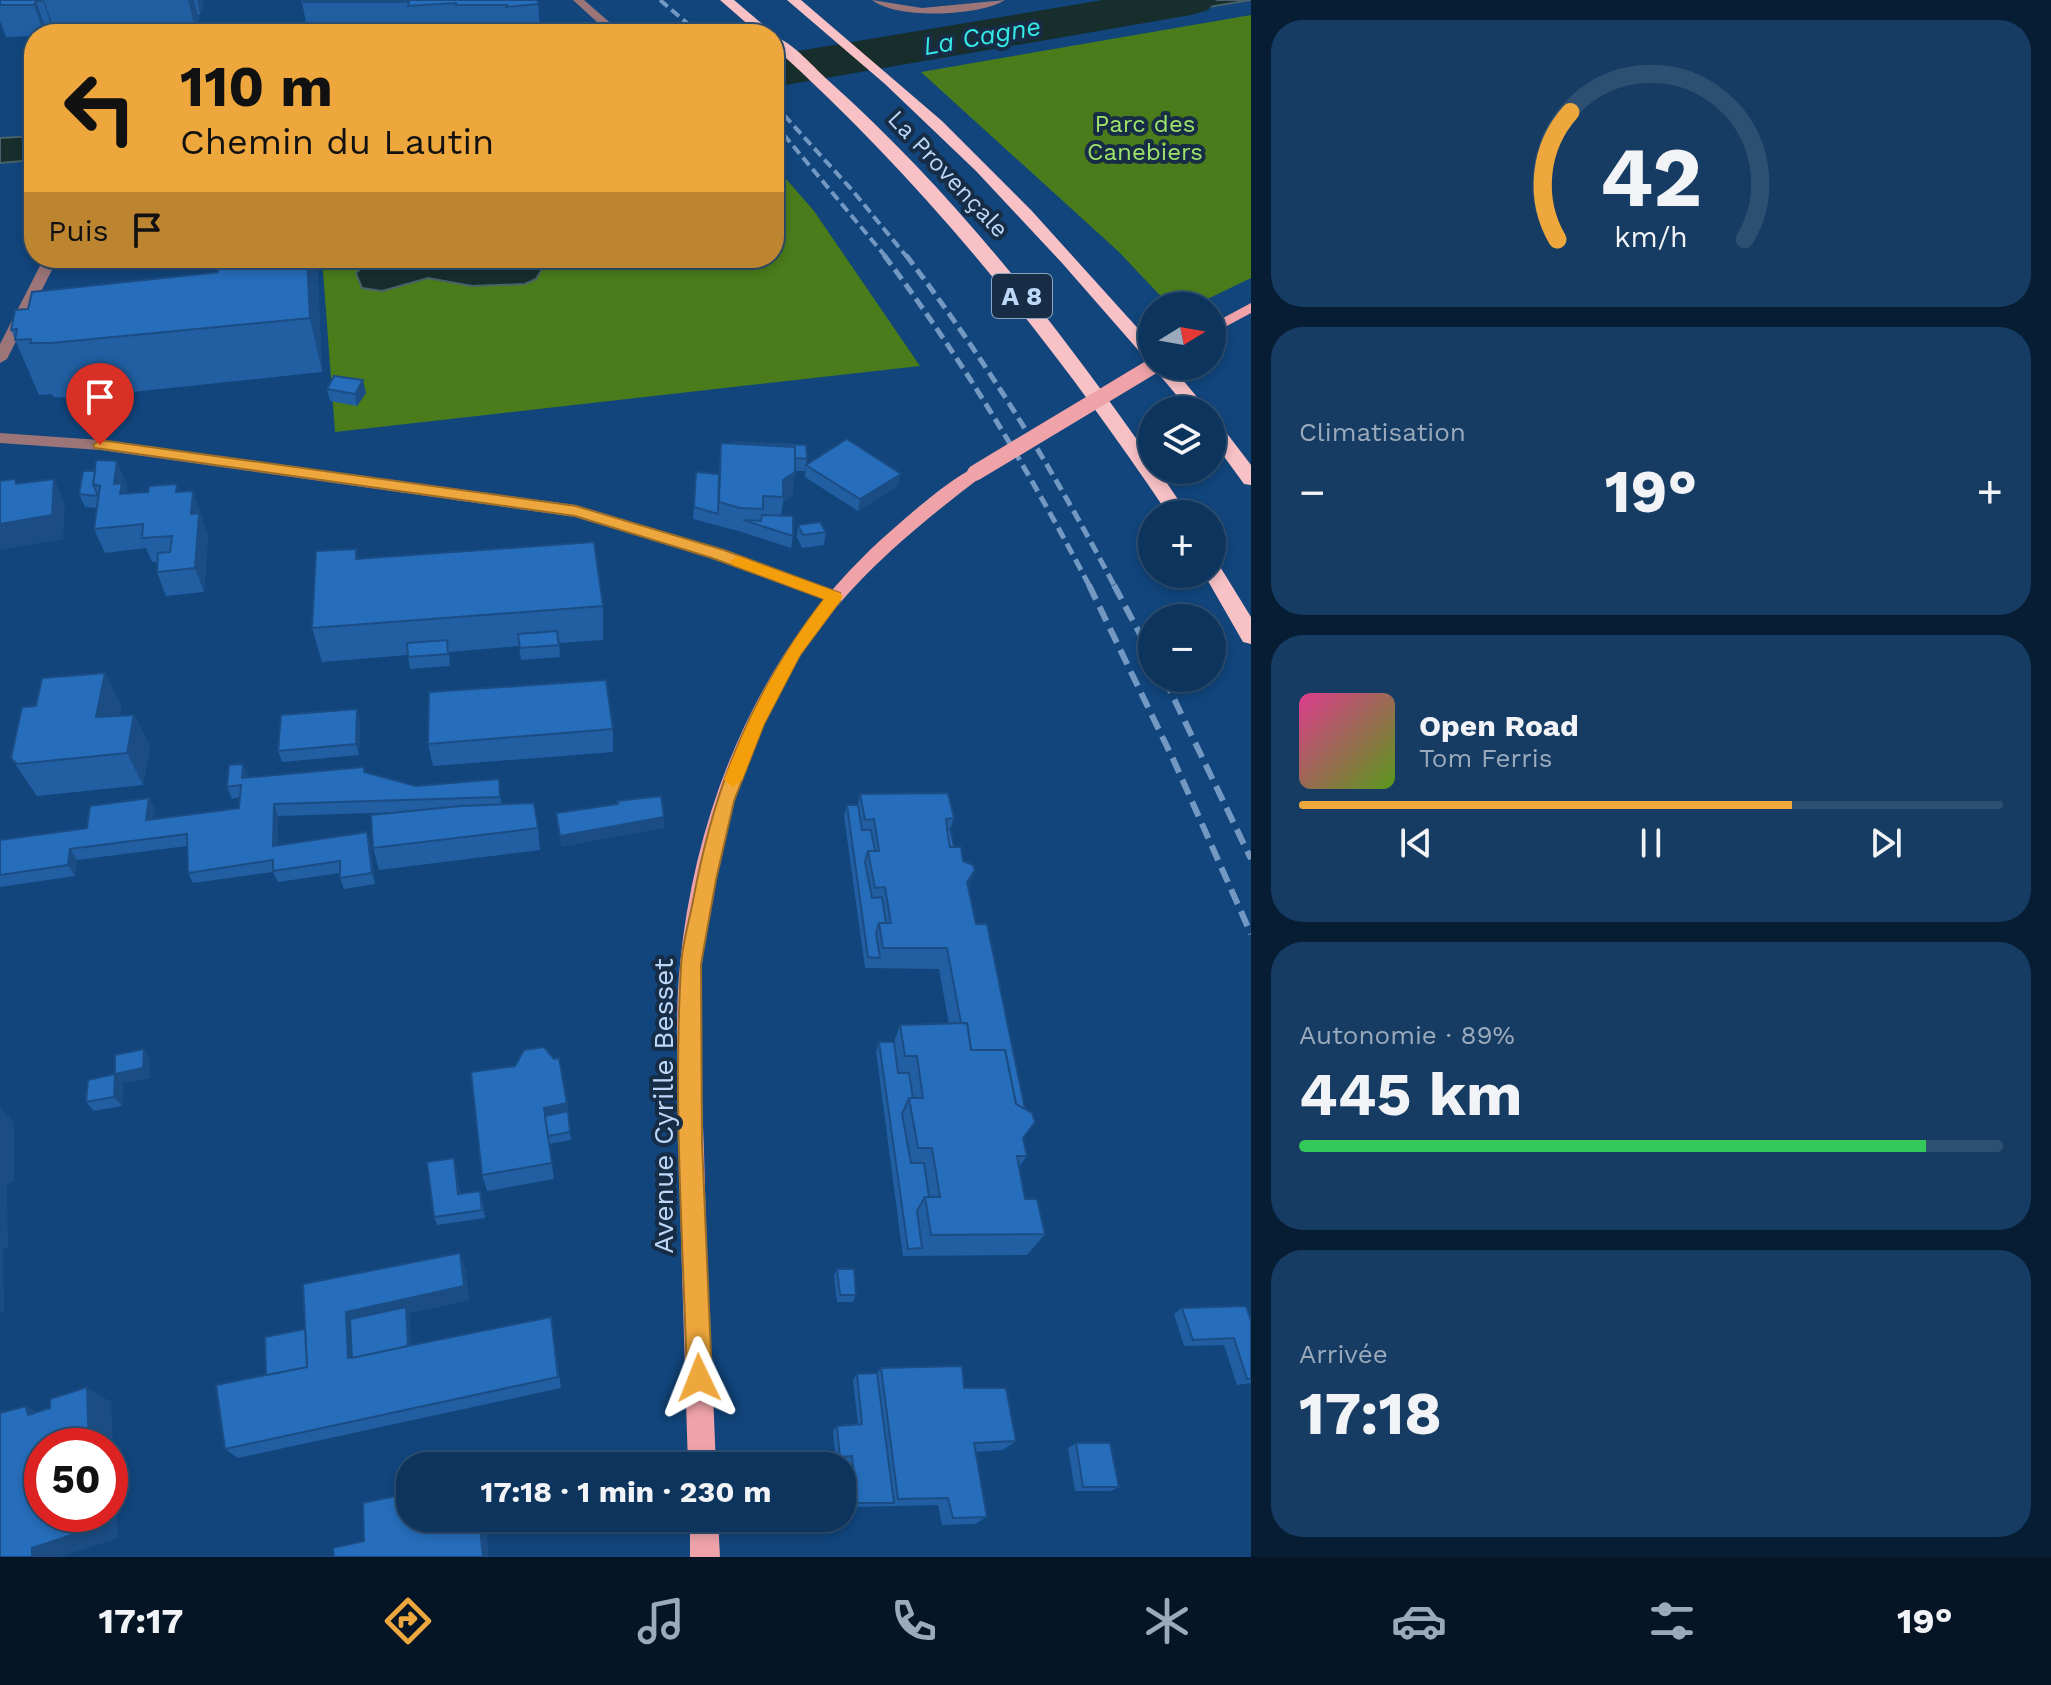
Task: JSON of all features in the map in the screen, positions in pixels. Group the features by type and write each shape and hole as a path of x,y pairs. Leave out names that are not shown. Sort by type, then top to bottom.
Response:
{"highway":[{"name":"La Provençale","path":"726,0 755,24"},
{"name":"La Provençale","path":"793,0 833,31 964,148 1037,223 1138,339"},
{"name":"La Provençale","path":"784,48 841,98 941,202 1030,305 1112,415 1169,500"},
{"path":"1173,380 1187,396"},
{"path":"1226,446 1251,479"},
{"path":"1223,588 1251,636"}],"main road":[{"path":"1226,323 1250,310"},
{"name":"Avenue Cyrille Besset","path":"702,1452 691,1142 691,964 706,880 725,801 755,724 793,651 835,597 899,531 975,473 1138,375"},
{"path":"704,1532 705,1557"}],"street":[{"path":"578,0 606,24"},
{"path":"877,0 899,11 921,13 1000,0"},
{"path":"0,359 46,268"},
{"path":"0,438 100,445 576,511 718,554 835,597"}],"green space":[{"name":"Parc des Canebiers","path":"1251,15 1251,278 1222,292 1157,292 1119,252 921,72"},
{"path":"784,176 814,211 920,366 335,432 323,268 784,268"}],"water":[{"path":"1126,0 1251,0 907,56 887,39"},
{"path":"24,137 24,161 0,163 0,138"},
{"path":"361,268 542,269 536,279 525,284 472,286 428,278 382,291 362,288 356,273"}],"building":[{"path":"0,0 43,1 36,1 34,5 0,5"},
{"path":"302,0 538,0 538,4 506,7 456,3 408,6 409,2"},
{"path":"218,268 308,268 310,318 51,343 15,340 17,329 11,330 15,310 28,309 32,292 218,272"},
{"path":"334,376 363,380 355,394 327,389"},
{"path":"847,439 901,474 860,499 806,465"},
{"path":"734,442 806,445 807,459 795,458 795,447"},
{"path":"721,443 795,447 795,472 783,480 783,497 763,496 763,509 740,508 719,502"},
{"path":"96,460 117,461 114,484 122,483 120,494 148,492 149,486 177,484 176,492 193,491 191,514 199,513 195,568 157,572 158,553 170,552 172,536 142,538 143,524 94,529 100,486 93,484"},
{"path":"83,471 95,471 93,484 98,496 79,494"},
{"path":"696,472 719,474 718,514 694,507"},
{"path":"15,479 16,484 54,479 52,515 0,524 0,481"},
{"path":"762,515 793,516 793,536 743,520 761,521"},
{"path":"820,522 826,532 803,535 798,525"},
{"path":"594,542 603,606 312,628 316,551 356,549 356,559"},
{"path":"557,631 559,645 520,648 518,634"},
{"path":"447,640 448,654 408,657 407,643"},
{"path":"105,673 96,717 134,715 127,753 17,764 11,758 22,707 36,706 42,678"},
{"path":"606,680 613,729 428,744 429,692"},
{"path":"357,709 356,744 278,751 281,715"},
{"path":"243,764 242,778 364,767 364,772 416,786 499,779 500,797 274,804 273,846 367,832 372,873 340,878 340,861 273,871 273,860 188,873 187,834 70,849 68,865 0,875 0,840 87,828 90,806 149,798 146,820 239,808 241,785 227,787 229,765"},
{"path":"948,793 954,818 946,819 950,847 961,847 963,861 973,865 975,870 967,882 976,924 987,924 1025,1109 1016,1104 1005,1050 971,1050 967,1023 961,1023 947,948 883,948 879,923 891,923 885,887 875,888 868,851 879,851 874,819 865,820 860,794"},
{"path":"661,796 664,817 560,836 556,813"},
{"path":"534,803 538,828 373,848 371,815"},
{"path":"847,805 858,805 862,830 871,830 875,851 868,851 865,862 872,898 882,897 886,923 879,923 876,933 880,958 868,957"},
{"path":"947,829 950,829 954,847 950,847"},
{"path":"967,1023 971,1050 1005,1050 1016,1104 1032,1113 1035,1122 1023,1138 1027,1156 1017,1156 1025,1199 1037,1199 1045,1234 931,1235 925,1197 940,1197 932,1148 918,1148 909,1098 923,1098 917,1056 905,1056 900,1025"},
{"path":"879,1042 894,1042 898,1073 909,1073 913,1098 909,1098 902,1114 911,1163 924,1163 929,1197 925,1197 917,1211 922,1248 908,1249"},
{"path":"544,1047 554,1059 559,1058 567,1103 544,1108 552,1163 482,1175 471,1072 515,1066 524,1050"},
{"path":"144,1049 143,1068 115,1074 115,1055"},
{"path":"115,1074 114,1097 86,1102 88,1080"},
{"path":"568,1111 570,1132 548,1136 545,1116"},
{"path":"454,1158 458,1194 480,1191 482,1210 434,1217 427,1162"},
{"path":"460,1253 464,1286 346,1312 348,1358 551,1317 558,1377 225,1449 216,1385 307,1367 303,1284"},
{"path":"837,1269 854,1269 856,1295 840,1295"},
{"path":"1246,1306 1251,1321 1251,1379 1247,1379 1234,1338 1193,1340 1182,1308"},
{"path":"406,1307 408,1346 352,1358 350,1319"},
{"path":"305,1329 307,1367 266,1375 265,1337"},
{"path":"962,1366 964,1388 1006,1388 1016,1441 974,1443 987,1517 953,1518 948,1498 898,1499 881,1368"},
{"path":"877,1373 894,1503 857,1503 856,1452 840,1452 837,1426 862,1424 857,1374"},
{"path":"87,1387 88,1428 24,1428 24,1532 81,1532 32,1548 32,1557 0,1557 0,1413 26,1406 28,1415 50,1408 50,1399"},
{"path":"1076,1443 1110,1443 1119,1487 1083,1487"},
{"path":"396,1496 396,1532 480,1532 483,1557 334,1557 333,1548 364,1541 363,1503"}],"waterway":[{"name":"La Cagne","path":"784,69 1191,0"}],"railway":[{"path":"660,0 688,24"},
{"path":"784,115 907,257"},
{"path":"784,135 886,257"},
{"path":"884,255 994,417 1090,586"},
{"path":"906,255 1018,417 1115,587"},
{"path":"1114,585 1138,630"},
{"path":"1090,586 1174,761 1251,934"},
{"path":"1171,692 1251,859"}],"slow traffic":[{"path":"733,780 755,724 793,651 835,597 738,561"}],"route":[{"path":"100,445 576,511 718,554 835,597 793,651 755,724 725,801 706,880 691,964 691,1142 699,1378"}]}
